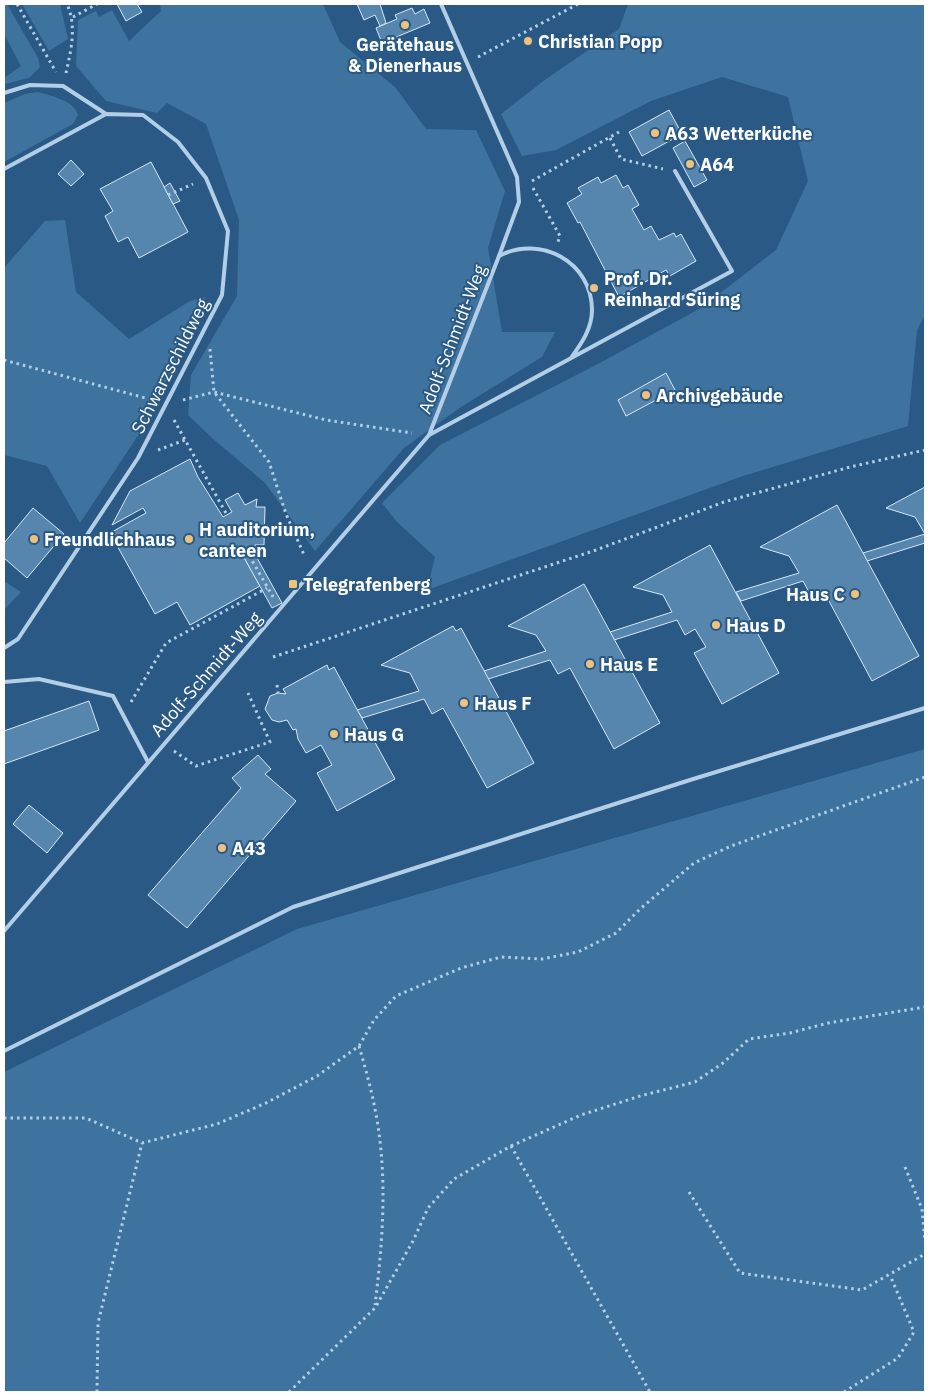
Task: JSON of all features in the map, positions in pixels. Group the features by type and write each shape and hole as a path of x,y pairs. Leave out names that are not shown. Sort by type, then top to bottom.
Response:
{"lane":[{"path":"441,4 517,177 519,202 499,256"},
{"path":"4,92 30,85 63,86 106,114"},
{"name":"Schwarzschildweg","path":"4,169 106,114 143,115 178,142 206,178 228,231 222,295 138,458 18,639 4,648"},
{"name":"Adolf-Schmidt-Weg","path":"429,435 732,271 675,172"},
{"name":"Adolf-Schmidt-Weg","path":"4,931 429,435 499,256 526,248 540,248 555,253 572,263 584,277 590,292 592,310 589,328 571,358"},
{"path":"4,682 40,678 113,696 124,713 148,762"},
{"path":"4,1051 293,907 708,774 925,708"}],"path":[{"path":"17,4 63,86"},
{"path":"63,86 72,46 73,17 67,4"},
{"path":"73,17 97,4"},
{"path":"466,63 578,4"},
{"path":"555,253 560,236 529,182 619,132"},
{"path":"610,138 621,159 675,172"},
{"path":"168,195 192,184"},
{"path":"207,324 214,392 269,462 286,514 312,571"},
{"path":"4,360 165,404 214,392 326,420 429,435"},
{"path":"174,419 227,515"},
{"path":"138,458 185,440"},
{"path":"273,657 596,550 724,502 850,467 925,450"},
{"path":"246,550 274,600 269,622"},
{"path":"124,713 166,644 268,588"},
{"path":"277,686 278,693"},
{"path":"164,744 196,766 270,742 248,693"},
{"path":"4,1118 86,1118 142,1143 217,1124 266,1103 317,1076 359,1046 374,1020 396,996 460,968 501,957 542,959 578,952 616,933 640,909 694,863 731,846 925,777"},
{"path":"289,1392 375,1308 413,1241 428,1208 454,1179 511,1146 580,1115 640,1096 695,1082 723,1063 749,1040 790,1033 828,1023 925,1007"},
{"path":"359,1046 375,1110 383,1176 383,1242 375,1308"},
{"path":"96,1392 98,1323 142,1143"},
{"path":"511,1146 650,1392"},
{"path":"905,1167 922,1209 925,1242"},
{"path":"690,1192 740,1273 862,1290 925,1254"},
{"path":"844,1392 898,1358 914,1332 890,1275"}],"shaded area":[{"path":"4,4 7,4 38,58 40,67 29,78 5,84 4,78 21,66 4,34"},
{"path":"22,4 60,4 68,39 49,51"},
{"path":"160,4 323,4 340,42 395,87 426,129 476,130 505,191 488,248 502,332 555,332 542,357 461,407 404,448 315,551 265,483 188,415 191,375 237,296 239,220 206,124 167,103 157,113 106,101 76,66 78,20 96,11 99,17 112,10 129,41 161,11"},
{"path":"628,4 925,4 925,315 917,330 908,426 743,476 427,590 435,557 396,521 382,503 440,445 594,366 701,308 776,250 808,181 788,97 722,77 651,101 556,150 522,156 501,114 546,79 619,29"},
{"path":"38,92 67,102 76,110 78,115 73,124 4,162 4,103 25,94"},
{"path":"65,220 76,292 129,339 190,301 206,297 149,419 80,523 47,466 4,455 4,268 45,221"},
{"path":"4,581 21,592 4,610"},
{"path":"925,749 925,1392 4,1392 4,1072 297,929"}],"building":[{"path":"117,4 137,4 142,12 126,21"},
{"path":"357,4 380,4 386,23 380,26 375,15 364,20"},
{"name":"Gerätehaus & Dienerhaus","path":"412,8 415,14 424,9 430,23 382,43 376,28 397,19 395,15"},
{"name":"A63 Wetterküche","path":"669,110 682,134 642,156 629,132"},
{"name":"A64","path":"685,141 707,180 694,187 673,148"},
{"path":"71,160 84,174 71,186 58,174"},
{"path":"151,162 188,232 139,258 128,237 118,242 105,216 113,211 100,189"},
{"path":"616,175 623,188 628,185 639,205 632,209 644,230 651,226 659,240 674,233 676,237 681,234 696,261 670,276 666,270 619,297 580,222 578,223 567,203 582,194 578,188 598,177 601,183"},
{"path":"170,183 180,201 173,204 164,187"},
{"name":"Archivgebäude","path":"666,373 675,390 626,416 618,400"},
{"name":"H auditorium, canteen","path":"190,459 198,477 223,517 232,512 225,500 238,493 245,505 257,499 256,507 265,507 264,545 255,545 255,554 251,547 241,552 260,586 190,625 177,602 155,614 110,533 146,513 143,508 112,525 130,491"},
{"path":"925,487 925,534 915,517 886,508"},
{"name":"Haus C","path":"837,505 919,656 872,681 823,590 811,596 803,581 741,601 736,592 799,573 789,556 760,547"},
{"name":"Freundlichhaus","path":"33,508 64,534 27,578 4,558 4,543"},
{"path":"925,534 925,543 867,561 863,553"},
{"name":"Haus D","path":"710,545 779,673 722,704 694,653 706,647 695,629 685,635 677,620 614,640 610,632 672,612 663,595 633,587"},
{"path":"251,547 282,603 272,608 241,552"},
{"name":"Haus E","path":"584,584 660,723 614,749 570,668 558,674 550,660 488,679 484,671 546,651 536,635 508,626"},
{"name":"Haus F","path":"453,626 456,631 461,628 534,763 487,788 443,708 432,714 424,699 362,718 357,710 419,691 410,673 381,665"},
{"name":"Haus G","path":"327,665 329,670 334,667 395,779 337,811 317,773 332,765 321,745 306,753 298,739 296,729 293,730 287,720 279,722 272,720 265,709 270,696 278,693 286,694 283,689"},
{"path":"89,701 99,730 4,764 4,731"},
{"name":"A43","path":"258,755 271,769 265,774 296,801 187,928 148,895 241,788 232,778"},
{"path":"29,805 63,833 47,853 13,824"}],"place":[{"name":"Gerätehaus & Dienerhaus","path":"405,25"},
{"name":"Christian Popp","path":"528,41"},
{"name":"A63 Wetterküche","path":"655,133"},
{"name":"A64","path":"690,164"},
{"name":"Prof. Dr. Reinhard Süring","path":"594,288"},
{"name":"Archivgebäude","path":"646,395"},
{"name":"Freundlichhaus","path":"34,539"},
{"name":"H auditorium, canteen","path":"189,539"},
{"name":"Telegrafenberg","path":"293,584"},
{"name":"Haus C","path":"855,594"},
{"name":"Haus D","path":"716,625"},
{"name":"Haus E","path":"590,664"},
{"name":"Haus F","path":"464,703"},
{"name":"Haus G","path":"334,734"},
{"name":"A43","path":"222,848"}]}
